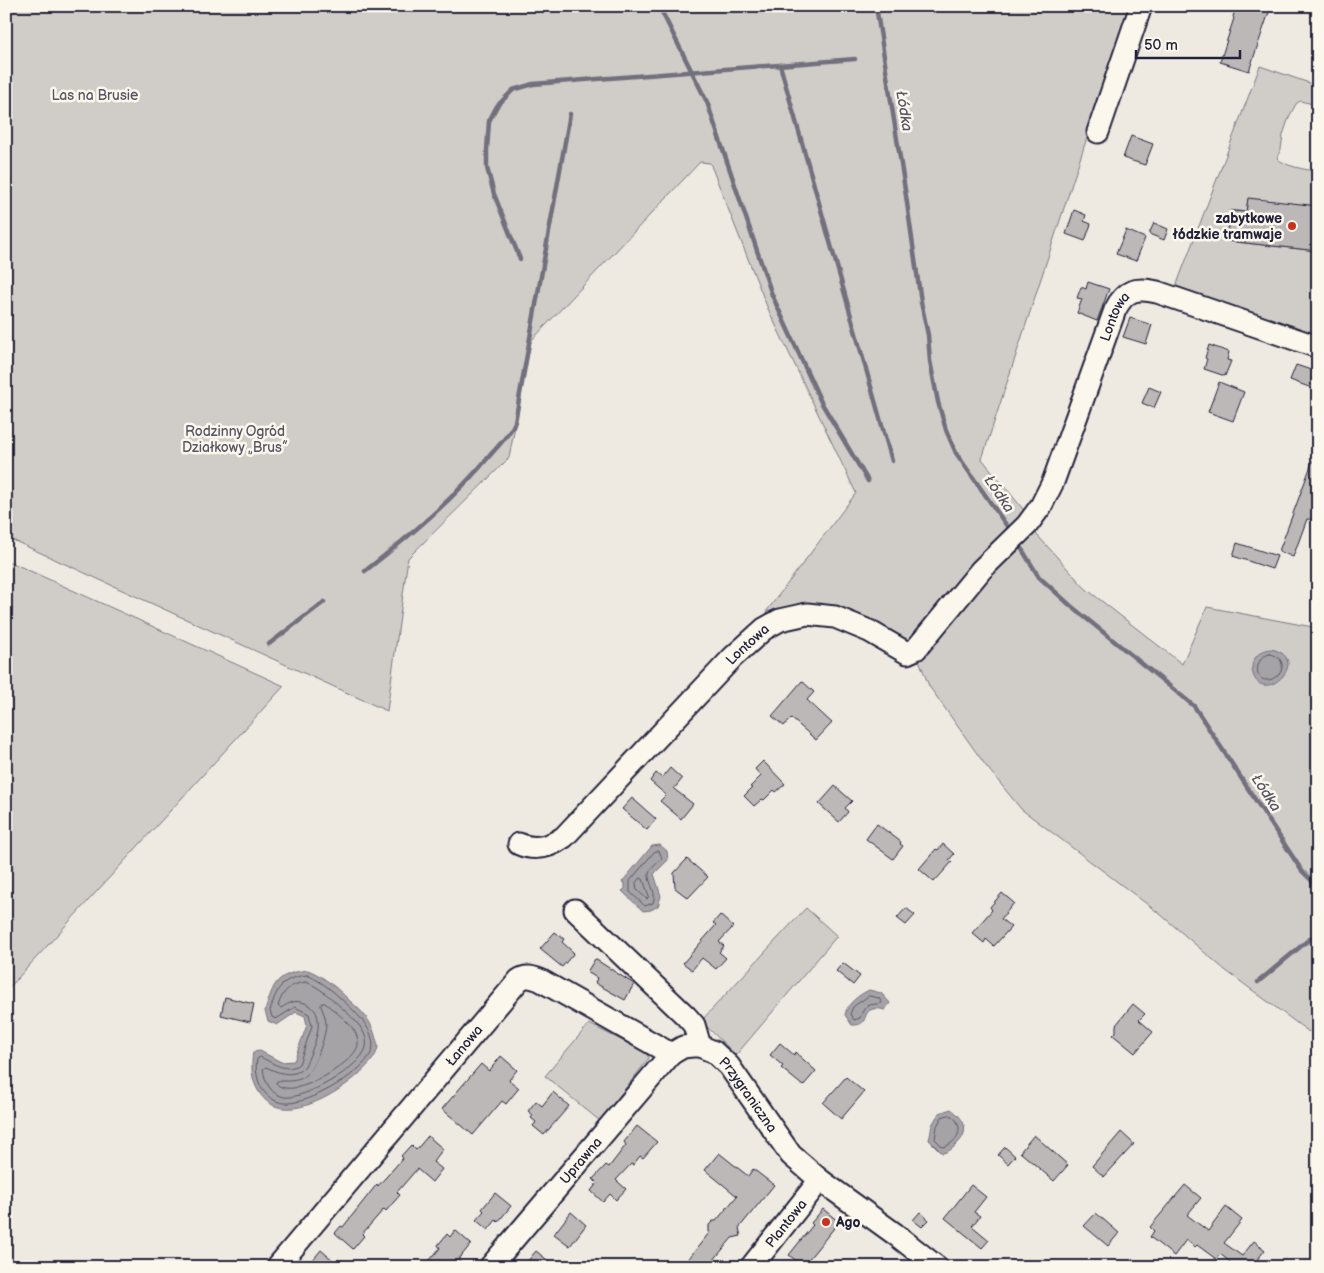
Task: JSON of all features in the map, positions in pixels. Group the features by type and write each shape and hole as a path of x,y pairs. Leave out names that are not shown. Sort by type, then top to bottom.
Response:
{"street":[{"path":"1098,132 1141,6"},
{"name":"Lontowa","path":"518,844 526,847 541,848 564,837 733,657 764,629 780,620 807,614 836,616 869,631 907,653 916,649 981,570 1027,525 1041,506 1053,482 1116,310 1128,293 1142,289 1157,292 1318,347"},
{"path":"575,910 694,1025 700,1046 683,1047 671,1054"},
{"name":"Łanowa","path":"277,1267 519,980 524,977 540,980 671,1054"},
{"name":"Przygraniczna","path":"700,1046 714,1052 729,1066 791,1155 820,1180 937,1267"},
{"name":"Uprawna","path":"490,1267 671,1054"},
{"name":"Plantowa","path":"751,1267 820,1180"}],"green space":[{"path":"6,6 1130,6 982,459 1027,514 1037,535 1085,588 1182,664 1207,607 1318,628 1318,1022 1309,1032 1225,970 1160,914 1021,809 986,766 929,686 919,660 888,636 832,606 803,603 766,612 856,493 768,309 710,163 700,162 531,341 509,458 408,558 387,711 6,537"},
{"path":"1260,66 1318,86 1318,105 1300,101 1296,104 1289,117 1277,158 1290,166 1318,172 1318,206 1248,199 1246,212 1230,210 1227,241 1318,251 1318,338 1175,289"},
{"path":"6,560 284,686 6,991"},
{"path":"806,908 837,936 736,1055 701,1021"},
{"path":"589,1024 645,1052 649,1058 600,1121 545,1076"}],"water":[{"path":"1271,649 1283,654 1288,661 1287,670 1274,683 1266,685 1258,683 1253,674 1252,665 1259,654"},
{"path":"660,845 667,851 668,860 654,874 661,896 658,906 651,910 643,911 622,891 625,889 625,883 622,882 652,846"},
{"path":"308,970 331,984 364,1014 370,1023 378,1044 377,1050 373,1058 359,1074 337,1090 309,1104 295,1108 281,1108 269,1103 254,1083 252,1073 253,1052 260,1051 281,1062 294,1061 307,1025 305,1016 296,1012 277,1025 268,1021 265,1011 274,986 278,981 289,974"},
{"path":"869,990 881,993 890,1003 885,1010 873,1009 869,1011 861,1023 852,1025 845,1015 846,1011 854,1000"},
{"path":"951,1109 960,1117 965,1131 956,1145 942,1153 929,1140 932,1125 939,1113"}],"building":[{"path":"1236,6 1261,6 1270,9 1249,71 1220,62"},
{"path":"1131,136 1153,144 1145,165 1123,158"},
{"path":"1248,198 1318,206 1318,251 1227,241 1231,211 1246,212"},
{"path":"1074,210 1086,215 1084,221 1091,224 1085,241 1066,234"},
{"path":"1154,223 1168,229 1164,240 1149,234"},
{"path":"1126,230 1145,238 1136,261 1116,254"},
{"path":"1088,282 1109,289 1097,321 1077,313 1082,299 1077,298 1081,287 1086,289"},
{"path":"1130,318 1152,325 1146,344 1123,337"},
{"path":"1209,345 1229,352 1227,360 1231,361 1225,376 1204,369"},
{"path":"1296,365 1314,371 1309,387 1290,380"},
{"path":"1219,382 1244,392 1233,421 1208,412"},
{"path":"1149,387 1161,392 1154,408 1142,403"},
{"path":"1313,460 1317,461 1313,493 1318,493 1318,520 1307,519 1293,557 1279,551"},
{"path":"1237,543 1277,556 1272,569 1233,556"},
{"path":"802,681 814,692 807,700 832,723 816,740 791,718 784,726 772,716"},
{"path":"763,761 785,784 754,806 744,796 761,776 755,769"},
{"path":"670,768 682,779 674,789 693,804 681,819 660,801 666,795 650,781 656,773 662,778"},
{"path":"835,786 852,801 845,808 848,812 839,822 819,804"},
{"path":"632,798 656,819 647,830 622,809"},
{"path":"877,824 901,842 900,844 903,846 893,859 866,839"},
{"path":"943,844 954,854 949,860 952,862 934,882 919,869 936,849 938,850"},
{"path":"687,859 708,877 688,898 675,888 674,873"},
{"path":"1002,893 1014,903 1001,919 1011,927 994,946 986,939 984,943 972,933 992,910 990,907"},
{"path":"906,908 915,915 906,925 897,918"},
{"path":"720,915 733,927 719,942 724,946 719,952 726,958 716,969 702,958 692,970 683,963 716,925 713,923"},
{"path":"555,932 564,939 562,942 574,953 562,967 540,949"},
{"path":"595,959 634,984 625,1000 595,983 597,978 587,972"},
{"path":"843,963 860,976 853,985 836,971"},
{"path":"225,997 254,1004 250,1022 221,1015"},
{"path":"1133,1004 1145,1014 1139,1020 1153,1032 1135,1053 1113,1035 1116,1032 1116,1025"},
{"path":"780,1043 794,1055 795,1052 816,1071 803,1086 781,1068 783,1066 770,1055"},
{"path":"501,1056 517,1070 509,1080 519,1088 506,1104 502,1101 473,1135 442,1109 481,1064 489,1071"},
{"path":"846,1077 864,1092 841,1119 823,1103"},
{"path":"553,1092 569,1106 544,1135 533,1126 536,1122 531,1118 533,1115 528,1111 536,1101 542,1106"},
{"path":"637,1126 657,1142 643,1158 640,1156 616,1180 626,1189 616,1200 610,1194 603,1202 591,1191 597,1183 593,1179 606,1165 609,1167 626,1145 624,1142"},
{"path":"1121,1132 1134,1144 1104,1177 1092,1166"},
{"path":"1034,1135 1068,1165 1054,1181 1020,1152"},
{"path":"428,1136 443,1149 433,1162 442,1169 432,1182 417,1169 397,1192 400,1195 386,1211 384,1209 362,1234 364,1236 353,1249 335,1233 341,1226 343,1227 377,1184 378,1186 403,1158 401,1156 411,1145 416,1150"},
{"path":"1005,1147 1015,1156 1008,1164 998,1155"},
{"path":"719,1153 748,1176 753,1169 774,1185 739,1228 741,1236 732,1238 708,1267 682,1267 709,1233 709,1225 716,1221 737,1196 705,1170"},
{"path":"971,1185 986,1197 974,1212 980,1216 972,1226 989,1240 982,1248 945,1218"},
{"path":"1185,1185 1201,1198 1187,1215 1208,1231 1226,1207 1242,1220 1224,1243 1242,1256 1254,1241 1265,1250 1253,1265 1255,1267 1233,1267 1234,1265 1220,1254 1216,1259 1197,1245 1195,1247 1186,1240 1174,1256 1150,1237 1154,1231 1150,1227"},
{"path":"495,1193 511,1206 498,1222 496,1220 488,1230 476,1220"},
{"path":"823,1209 839,1222 803,1266 789,1255"},
{"path":"571,1212 586,1225 570,1246 554,1234"},
{"path":"920,1212 929,1220 922,1227 913,1220"},
{"path":"1096,1213 1119,1233 1108,1246 1084,1226"},
{"path":"455,1230 471,1244 458,1260 466,1267 424,1267 440,1248 438,1245 447,1234 450,1237"},
{"path":"321,1250 329,1257 341,1267 307,1267"},
{"path":"536,1251 556,1267 533,1267 527,1262"}],"waterway":[{"path":"659,6 707,102 772,295 821,402 868,481"},
{"name":"Łódka","path":"876,6 921,302 928,335 930,361 938,402 946,430 956,453 1011,532"},
{"path":"520,259 494,194 487,168 489,121 497,106 513,90 533,84 855,59"},
{"path":"780,65 892,461"},
{"path":"365,571 416,530 448,501 502,442 515,422 570,114"},
{"name":"Łódka","path":"1018,543 1039,577 1071,606 1194,706 1302,871 1318,887"},
{"path":"269,644 324,602"},
{"path":"1258,982 1318,932"}],"place":[{"name":"zabytkowe łódzkie tramwaje","path":"1292,226"},
{"name":"Ago","path":"826,1222"}],"park label":[{"name":"Las na Brusie","path":"95,95"},
{"name":"Rodzinny Ogród Działkowy „Brus”","path":"235,440"}]}
